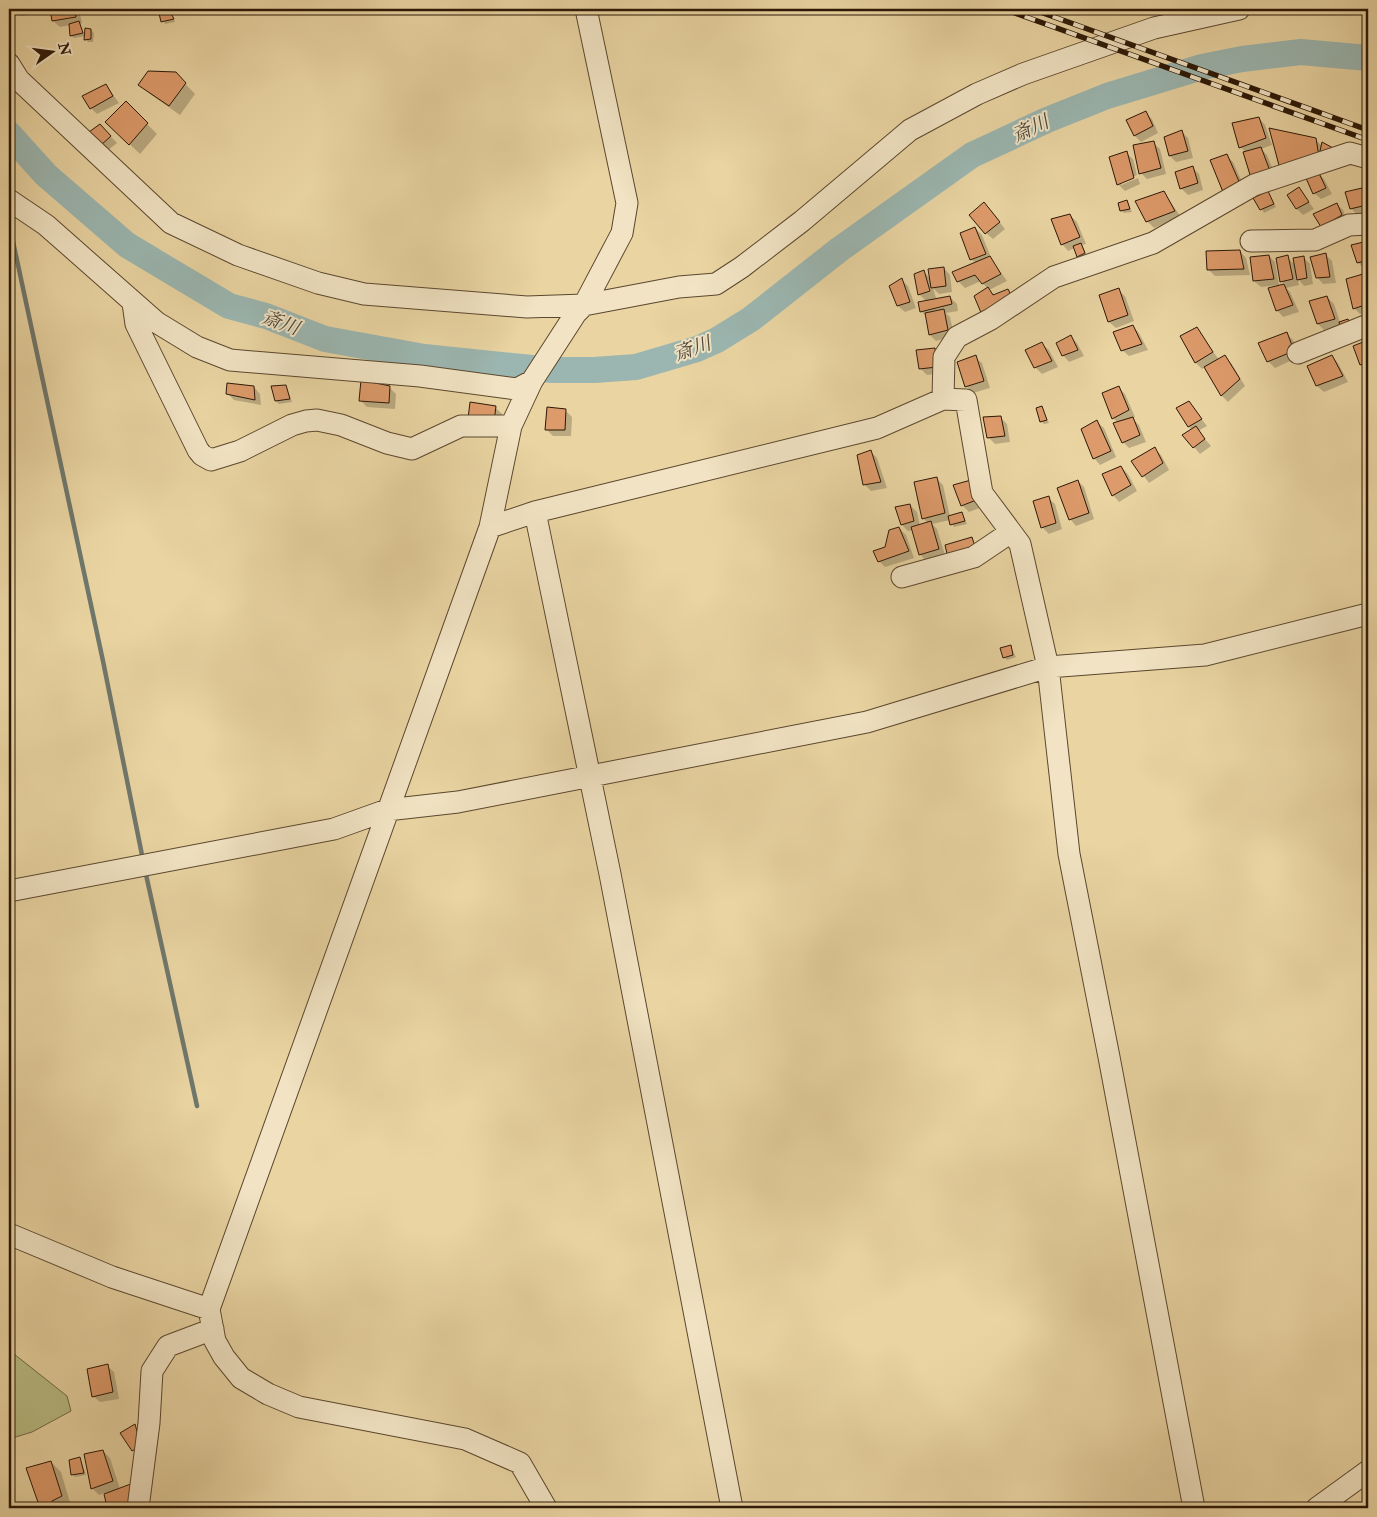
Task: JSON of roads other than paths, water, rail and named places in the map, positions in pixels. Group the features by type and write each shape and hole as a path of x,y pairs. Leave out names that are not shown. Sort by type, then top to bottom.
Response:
{"street":[{"path":"546,1508 520,1463 465,1438 299,1407 268,1394 241,1378 219,1349 215,1341 211,1319 387,810 490,527 511,426 532,381 580,308 622,233 627,203 586,9"},
{"path":"9,64 19,80 171,223 238,255 318,283 364,294 527,307 580,308 679,287 716,284 742,267 802,221 918,126 978,94 1023,74 1154,28 1227,10"},
{"path":"943,399 944,357 957,337 991,319 1054,277 1153,243 1254,185 1350,153 1368,158"},
{"path":"9,200 46,225 156,322 197,347 230,360 401,374 518,389 532,381"},
{"path":"1251,241 1315,240 1349,225 1368,224"},
{"path":"133,303 136,324 193,441 202,455 210,460 240,451 292,425 306,421 317,420 341,425 387,443 412,449 461,426 511,426"},
{"path":"1298,352 1368,325"},
{"path":"490,527 535,512 877,428 943,399 966,400 982,494 1020,544 1048,667 1069,854 1194,1508"},
{"path":"535,512 658,1117 732,1508"},
{"path":"902,577 974,557 1011,532"},
{"path":"9,891 334,829 387,810 458,802 588,775 867,722 1048,667 1205,655 1368,614"},
{"path":"9,1234 211,1319"},
{"path":"138,1508 149,1423 152,1371 168,1346 211,1319"},
{"path":"1318,1508 1368,1471"}],"waterway":[{"name":"斎川","path":"9,134 46,175 127,245 229,306 266,316 325,339 424,357 552,370 594,370 636,367 697,349 717,340 751,319 840,249 972,155 1047,120 1107,96 1202,67 1242,59 1301,52 1368,58"},
{"path":"9,179 13,139"},
{"path":"9,223 103,661 143,860"},
{"path":"145,870 197,1106"}],"railway":[{"path":"1004,9 1368,140"},
{"path":"1032,9 1368,130"}]}
